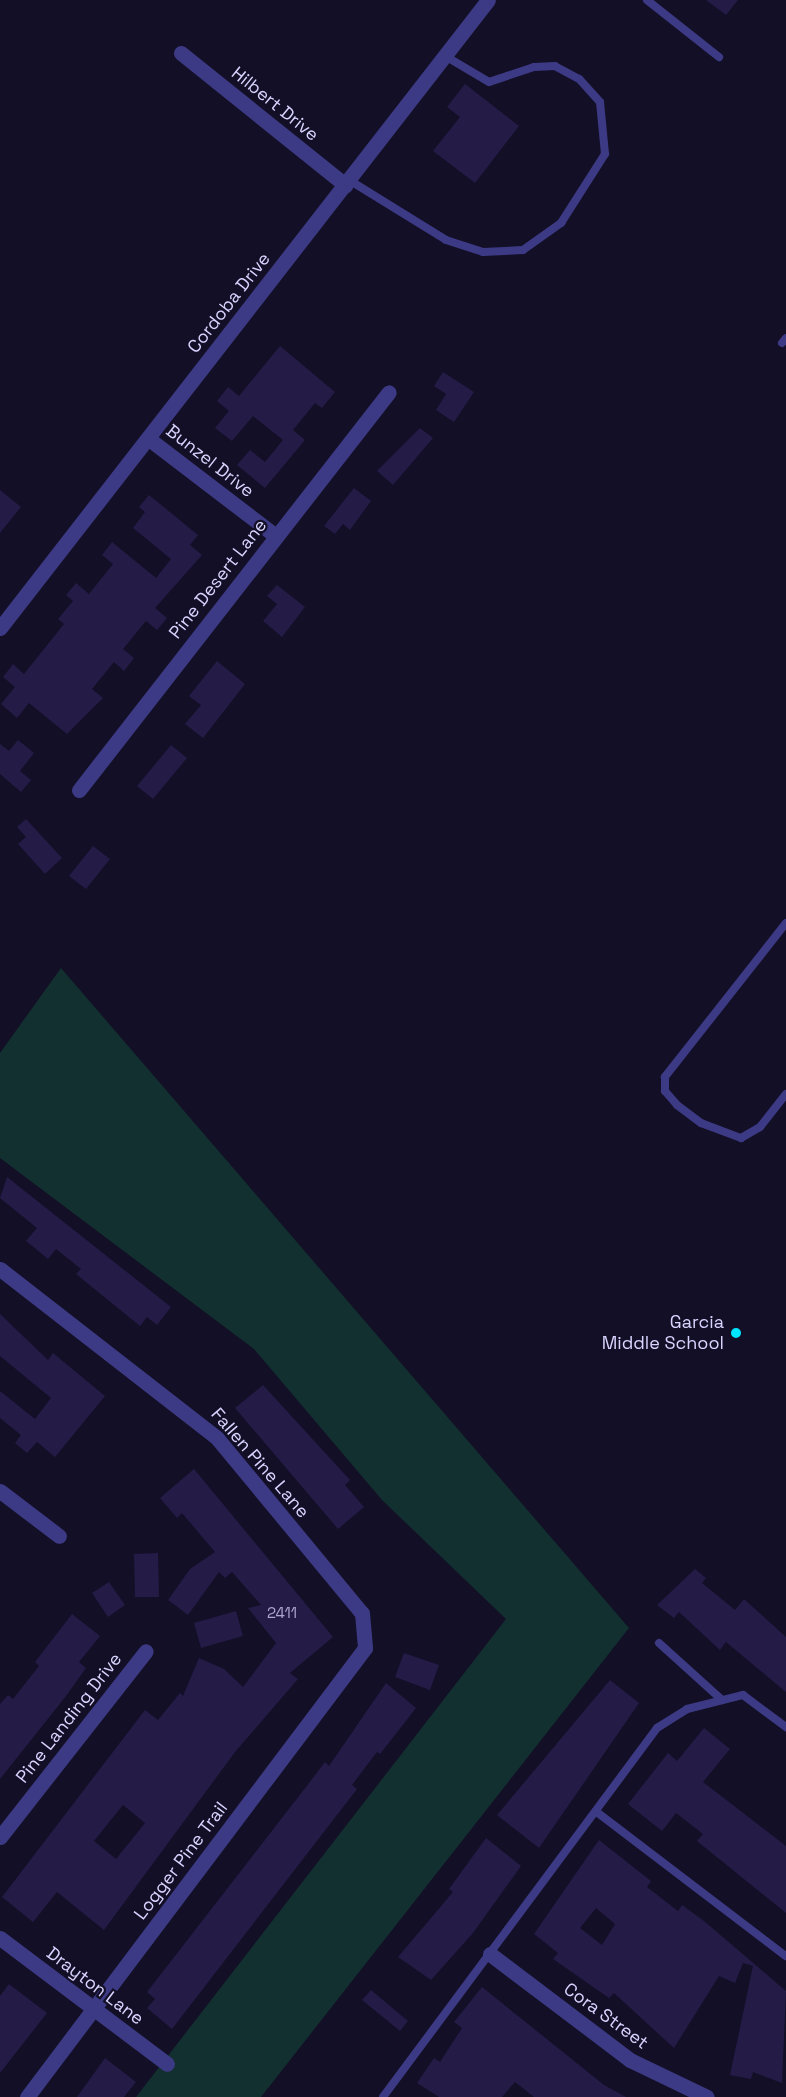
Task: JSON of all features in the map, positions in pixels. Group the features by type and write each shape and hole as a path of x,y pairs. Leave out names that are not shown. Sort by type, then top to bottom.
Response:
{"street":[{"name":"Cordoba Drive","path":"0,628 488,0"},
{"name":"Hilbert Drive","path":"181,53 347,183"},
{"name":"Pine Desert Lane","path":"79,790 388,392"},
{"name":"Bunzel Drive","path":"149,439 276,536"},
{"name":"Fallen Pine Lane","path":"0,1269 217,1438 362,1613 365,1647"},
{"path":"0,1491 59,1536"},
{"name":"Logger Pine Trail","path":"27,2097 365,1647"},
{"name":"Pine Landing Drive","path":"0,1837 146,1652"},
{"name":"Drayton Lane","path":"0,1938 167,2064"},
{"name":"Cora Street","path":"490,1954 630,2060 707,2097"}],"lane":[{"path":"647,0 719,57"},
{"path":"347,183 446,240 483,252 523,250 561,223 605,154 600,102 579,79 555,66 534,67 489,82 445,56"},
{"path":"786,923 665,1077 665,1091 677,1105 701,1123 741,1138 760,1127 786,1094"},
{"path":"659,1642 722,1700"},
{"path":"383,2097 598,1813 657,1728 687,1709 743,1695 786,1728"},
{"path":"598,1813 786,1956"}],"green space":[{"path":"61,968 629,1628 261,2097 136,2097 506,1619 382,1500 254,1349 0,1158 0,1053"}],"building":[{"path":"706,0 738,0 726,15"},
{"path":"465,84 519,126 475,183 433,151 460,117 447,107"},
{"path":"280,346 335,392 322,408 315,403 293,430 305,440 265,488 237,465 250,450 265,462 283,440 253,416 232,441 215,428 229,411 217,401 228,387 239,396"},
{"path":"443,372 474,392 454,422 436,410 446,394 434,386"},
{"path":"420,428 433,438 393,485 377,471"},
{"path":"354,488 371,501 350,530 343,524 335,534 324,526"},
{"path":"0,490 21,507 0,533"},
{"path":"149,495 198,535 190,545 202,555 155,608 167,618 157,630 146,621 123,649 134,658 124,671 114,662 92,689 103,698 67,734 29,703 17,718 1,704 15,687 3,677 13,664 24,674 64,624 58,619 73,601 66,595 76,583 89,594 113,564 102,555 112,542 156,578 171,559 133,528 145,512 139,507"},
{"path":"277,585 305,607 282,637 263,621 277,604 267,596"},
{"path":"217,661 245,684 203,738 185,724 201,705 189,696"},
{"path":"18,740 34,753 20,771 31,780 21,792 0,774 0,744 9,751"},
{"path":"171,745 187,758 153,799 137,786"},
{"path":"26,819 62,858 45,874 18,844 26,837 17,827"},
{"path":"93,846 110,859 86,889 69,876"},
{"path":"7,1177 171,1307 157,1325 147,1317 140,1326 76,1274 81,1269 56,1249 48,1259 26,1241 37,1228 0,1198"},
{"path":"0,1314 48,1360 53,1353 105,1396 55,1457 37,1442 27,1453 15,1443 21,1435 0,1418 0,1391 35,1419 51,1398 0,1356"},
{"path":"263,1385 350,1480 345,1485 364,1507 338,1529 235,1408"},
{"path":"194,1469 333,1637 290,1673 298,1679 235,1752 104,1930 57,1892 33,1922 2,1897 145,1710 158,1720 180,1693 183,1696 199,1658 224,1669 243,1687 276,1643 248,1608 261,1605 232,1572 225,1578 219,1572 188,1615 168,1600 190,1569 215,1552 182,1513 177,1518 160,1498","holes":["123,1805 145,1823 116,1859 94,1841"]},
{"path":"158,1553 159,1597 135,1597 134,1554"},
{"path":"695,1569 706,1578 702,1583 735,1610 744,1599 786,1637 786,1692 726,1642 720,1650 679,1612 674,1618 657,1605"},
{"path":"109,1582 125,1605 108,1617 92,1593"},
{"path":"236,1611 243,1636 201,1648 194,1623"},
{"path":"72,1614 100,1636 79,1662 86,1668 0,1779 0,1704 8,1695 13,1699 39,1666 35,1662"},
{"path":"404,1653 439,1665 430,1690 395,1677"},
{"path":"610,1680 639,1703 539,1848 497,1815"},
{"path":"386,1683 416,1708 380,1754 377,1752 352,1785 357,1789 172,2029 147,2008 155,1999 147,1992 325,1762 329,1766"},
{"path":"704,1728 730,1749 703,1782 786,1846 786,1913 697,1841 703,1834 676,1813 662,1831 628,1804 668,1753 677,1761"},
{"path":"486,1838 521,1866 473,1933 431,1980 398,1957 453,1892 449,1889"},
{"path":"599,1840 651,1881 647,1887 678,1911 682,1905 704,1921 786,1991 782,2083 753,2072 751,2079 730,2075 753,1966 743,1963 735,1983 719,1976 674,2048 614,1993 609,1998 553,1959 558,1953 534,1934","holes":["596,1908 615,1924 602,1945 580,1928"]},
{"path":"9,1984 47,2013 0,2073 0,1996"},
{"path":"482,1987 604,2085 626,2097 534,2097 515,2082 502,2097 439,2097 417,2083 434,2058 440,2062 462,2028 454,2022"},
{"path":"371,1990 408,2021 400,2031 362,2000"},
{"path":"105,2058 136,2082 124,2097 77,2097"}],"place":[{"name":"Garcia Middle School","path":"736,1333"}]}
